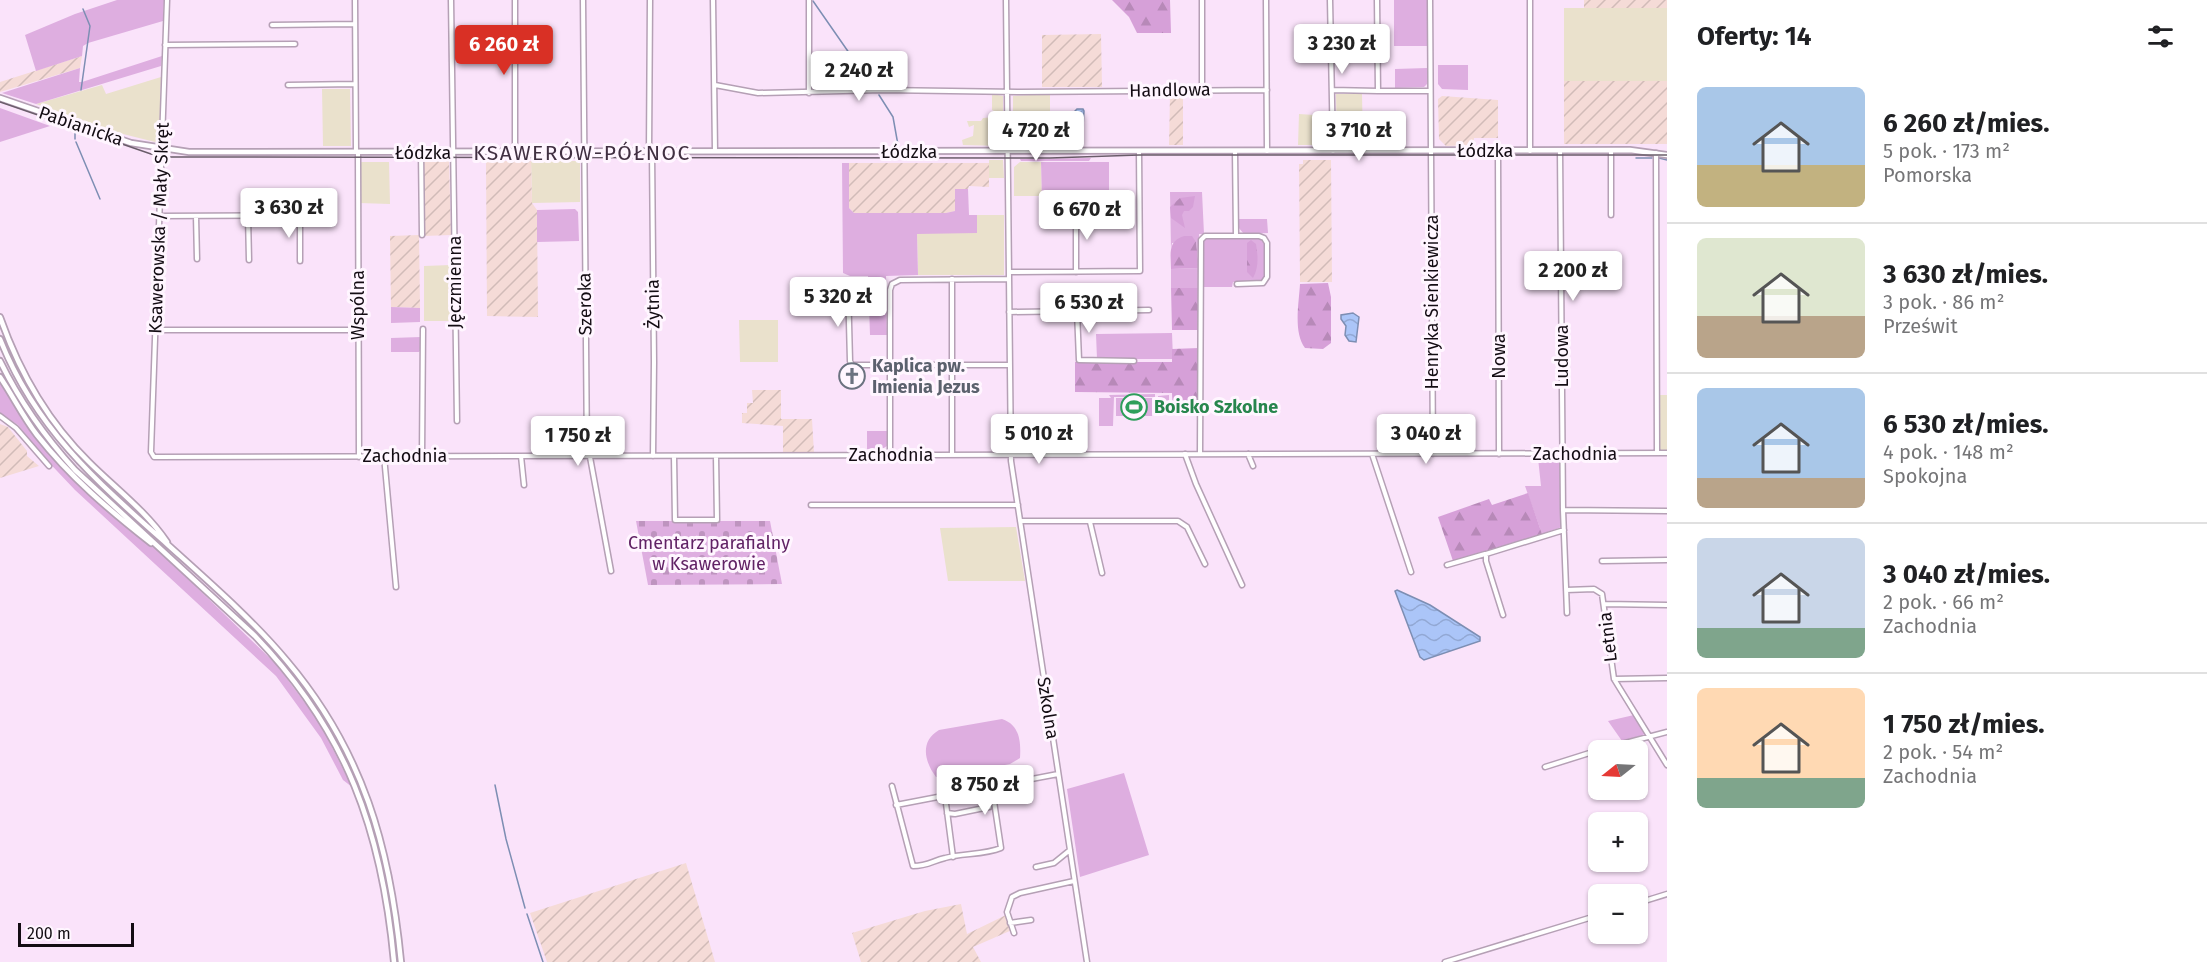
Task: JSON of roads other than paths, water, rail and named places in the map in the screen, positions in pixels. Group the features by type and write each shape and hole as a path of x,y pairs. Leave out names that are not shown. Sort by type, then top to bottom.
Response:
{"main road":[{"name":"Pabianicka","path":"0,98 123,140 163,150"},
{"name":"Łódzka","path":"163,150 199,153 1611,150 1656,152 1667,155"},
{"path":"0,317 15,355 30,384 60,429 87,460 143,514 170,547"},
{"path":"0,339 22,387 58,440 97,480 271,643 304,682 339,736 364,789 383,846 393,896 400,962"},
{"path":"0,361 27,411 53,446 75,470 266,648 298,686 332,738 355,784 371,829 386,898 394,962"},
{"path":"0,377 37,434 66,468 107,507 152,544 159,547"}],"street":[{"name":"Ksawerowska / Mały Skręt","path":"152,455 167,0"},
{"name":"Wspólna","path":"355,0 359,457"},
{"name":"Jęczmienna","path":"451,0 457,421"},
{"path":"515,0 515,153"},
{"name":"Szeroka","path":"583,0 588,456 611,571"},
{"name":"Żytnia","path":"650,0 653,456"},
{"path":"714,0 715,152"},
{"path":"809,0 809,93"},
{"name":"Szkolna","path":"1006,0 1011,455 1087,962"},
{"path":"1202,0 1202,90"},
{"path":"1266,0 1267,151"},
{"path":"1330,0 1333,151"},
{"path":"1377,0 1378,90"},
{"name":"Henryka Sienkiewicza","path":"1430,0 1433,454"},
{"path":"1530,0 1530,151"},
{"path":"272,25 355,24"},
{"path":"165,45 295,44"},
{"path":"288,85 354,84"},
{"name":"Handlowa","path":"715,85 758,93 893,90 1007,92 1267,90"},
{"path":"1332,90 1430,91"},
{"path":"1611,150 1611,215"},
{"path":"1009,272 1140,271 1139,151"},
{"path":"1235,151 1236,236"},
{"name":"Nowa","path":"1498,151 1499,454"},
{"name":"Ludowa","path":"1560,151 1563,454"},
{"path":"1656,152 1657,453"},
{"path":"421,153 422,235"},
{"path":"1076,210 1076,272"},
{"path":"159,216 322,215"},
{"path":"196,216 197,259"},
{"path":"248,216 249,260"},
{"path":"300,216 300,261"},
{"path":"1200,454 1201,240 1205,236 1262,236 1267,243 1265,282 1237,284"},
{"path":"952,279 952,455"},
{"path":"890,454 890,290 894,282 900,280 1009,279"},
{"path":"848,285 851,364 1010,365"},
{"path":"1010,312 1149,310"},
{"path":"1077,311 1079,360 1134,361"},
{"path":"422,456 423,329"},
{"path":"155,330 358,330"},
{"path":"0,416 16,428 49,466"},
{"name":"Zachodnia","path":"152,455 154,457 359,457 1667,453"},
{"path":"1185,454 1242,585"},
{"path":"1248,454 1253,466"},
{"path":"1372,454 1411,572"},
{"path":"1563,454 1567,613"},
{"path":"384,456 396,587"},
{"path":"521,456 524,485"},
{"path":"674,456 675,520 717,520 716,456"},
{"path":"811,505 1018,506"},
{"path":"1563,510 1667,511"},
{"path":"1020,521 1178,521 1187,527 1205,564"},
{"path":"1090,522 1102,573"},
{"path":"1447,565 1564,530"},
{"path":"1486,554 1486,561 1503,615"},
{"path":"1602,561 1667,560"},
{"name":"Letnia","path":"1566,590 1597,590 1602,594 1614,679 1667,765"},
{"path":"1604,604 1667,605"},
{"path":"1614,679 1667,678"},
{"path":"1632,740 1667,732"},
{"path":"1545,767 1588,753"},
{"path":"896,805 1058,774"},
{"path":"892,786 913,866 929,865 946,858 1001,848 992,788"},
{"path":"945,796 953,857"},
{"path":"947,813 955,814 989,807"},
{"path":"1036,867 1054,863 1070,850"},
{"path":"1014,933 1007,909 1012,897 1020,893 1074,881"},
{"path":"1648,900 1667,894"},
{"path":"1445,962 1588,918"},
{"path":"1010,922 1031,920"}],"water":[{"path":"1077,109 1084,111 1083,126 1077,128 1075,111"},
{"path":"1353,313 1359,317 1356,342 1349,341 1345,335 1346,326 1341,319 1341,315"},
{"path":"1395,591 1430,605 1480,637 1480,641 1424,660 1420,657"}],"waterway":[{"path":"813,1 854,60"},
{"path":"81,90 90,26 83,9"},
{"path":"879,95 893,117 898,145"},
{"path":"75,133 75,139"},
{"path":"76,142 100,199"},
{"path":"1636,158 1652,158"},
{"path":"1659,158 1667,160"},
{"path":"495,785 506,839 525,908"},
{"path":"527,914 543,962"}],"tram line":[{"path":"0,102 151,154 167,157 1050,158 1139,155 1667,155"}],"place":[{"name":"Kaplica pw. Imienia Jezus","path":"852,376"},
{"name":"Boisko Szkolne","path":"1134,407"}],"district":[{"name":"KSAWERÓW-PÓŁNOC","path":"582,153"}],"park label":[{"name":"Cmentarz parafialny w Ksawerowie","path":"709,553"}]}
